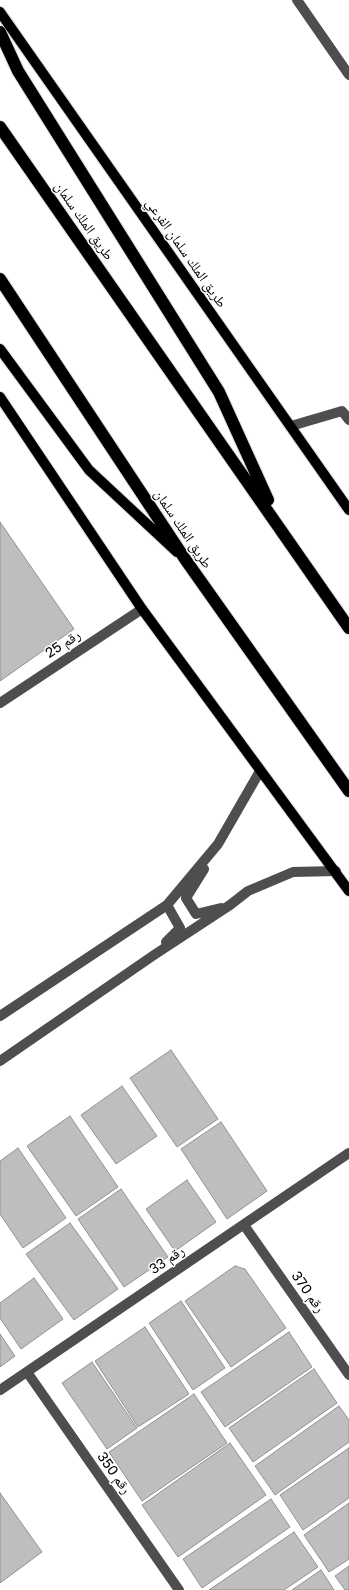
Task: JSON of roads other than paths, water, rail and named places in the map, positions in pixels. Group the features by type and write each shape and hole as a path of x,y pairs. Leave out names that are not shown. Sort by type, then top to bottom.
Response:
{"highway":[{"path":"0,32 18,71 219,392 280,527"},
{"name":"طريق الملك سلمان","path":"0,127 349,628"},
{"name":"طريق الملك سلمان","path":"0,280 184,559 349,791"}],"main road":[{"name":"طريق الملك سلمان الفرعي","path":"0,12 349,510"},
{"path":"0,350 89,470 184,559"},
{"path":"0,397 142,609 260,771 336,871 349,891"}],"street":[{"path":"297,0 349,75"},
{"path":"291,426 342,411 349,420"},
{"name":"رقم 25","path":"0,703 142,609"},
{"path":"230,905 196,914 186,898 260,771"},
{"path":"0,1016 167,905 218,844"},
{"path":"0,1060 230,905 248,891 293,872 336,871"},
{"path":"154,955 180,928 167,905"},
{"name":"رقم 33","path":"0,1390 349,1153"},
{"name":"رقم 370","path":"244,1225 349,1375"},
{"name":"رقم 350","path":"27,1372 179,1590"}]}
